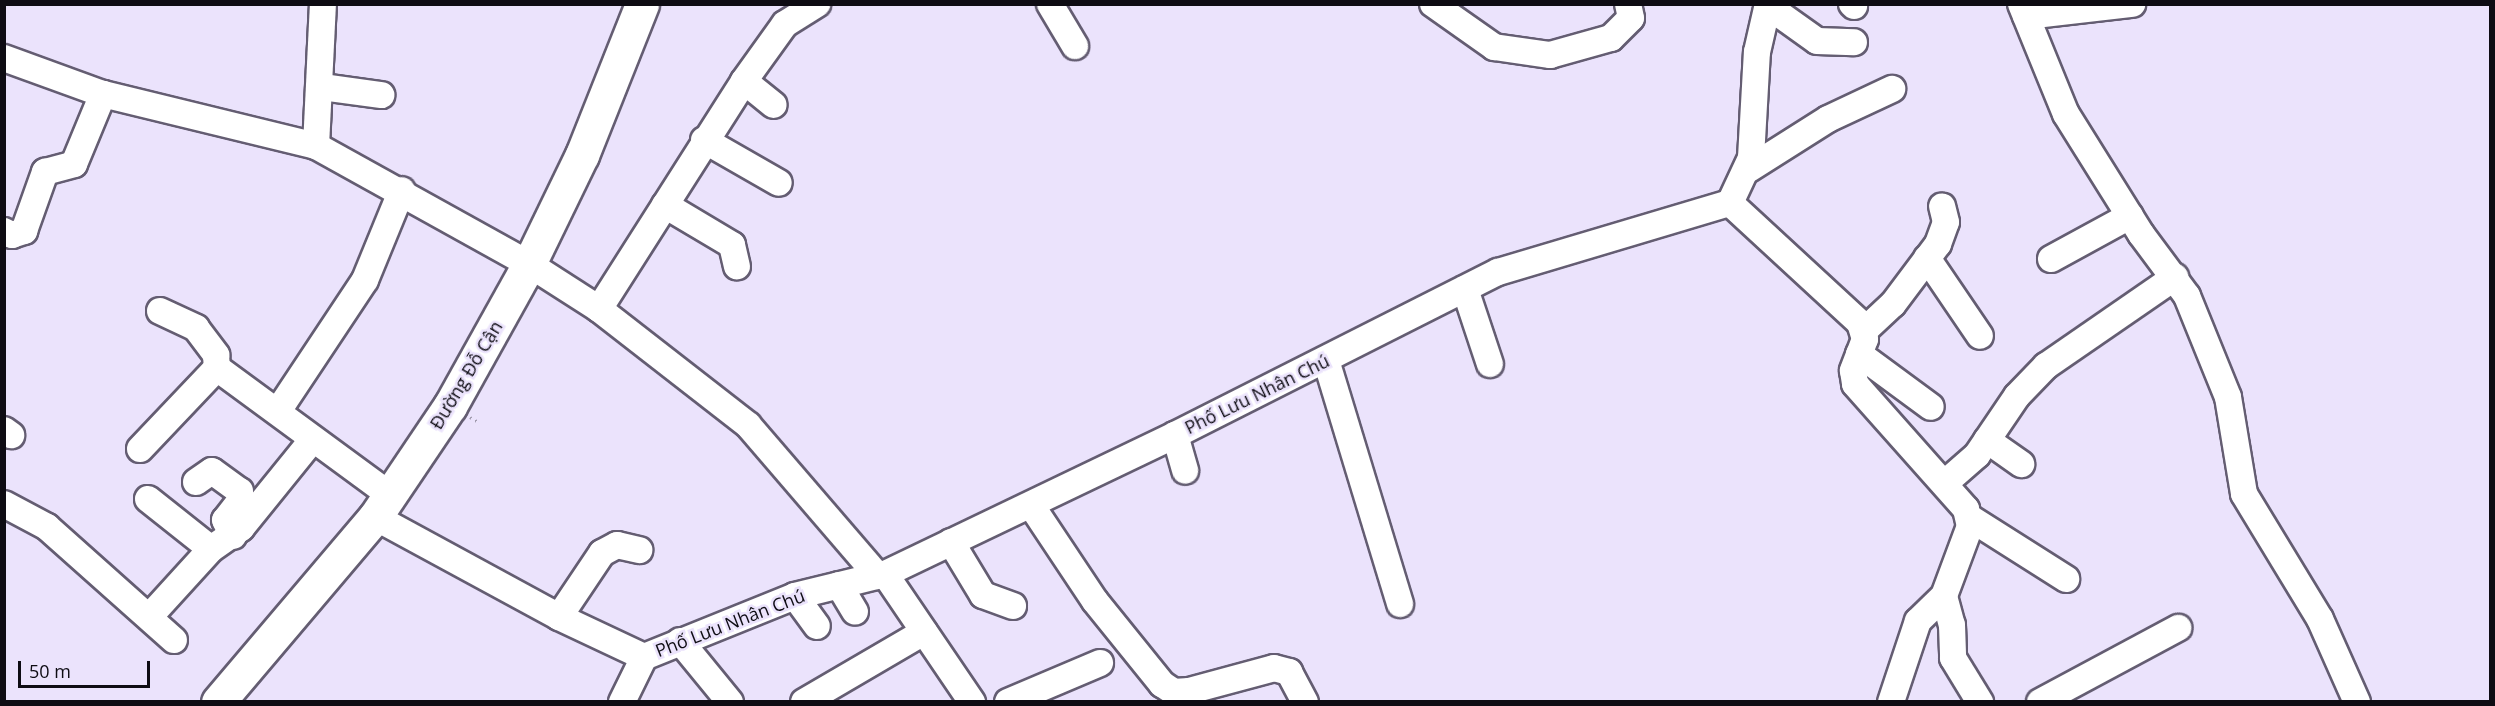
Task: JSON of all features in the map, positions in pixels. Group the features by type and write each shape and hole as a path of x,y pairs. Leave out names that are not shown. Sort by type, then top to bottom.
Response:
{"main road":[{"name":"Đường Đỗ Cận","path":"218,702 383,506 450,406 529,264 582,155 634,10"}],"street":[{"path":"316,146 322,87 323,4"},
{"path":"599,309 744,81 785,24 817,4"},
{"path":"1050,4 1075,46"},
{"path":"1433,4 1494,47 1550,55 1611,38 1631,18 1628,4"},
{"path":"2132,4 2023,10 2066,114 2130,216 2175,277 2228,397 2244,494 2320,619 2357,702"},
{"path":"1854,42 1817,41 1768,5 1757,52 1757,111 1749,169 1730,203 1862,342 1931,407"},
{"path":"4,58 103,94 316,146 402,190 529,264 599,309 765,441 881,575 972,702"},
{"path":"744,81 774,105"},
{"path":"322,87 381,95"},
{"path":"1749,169 1828,119 1892,89"},
{"path":"4,231 12,235 24,231 41,176 67,168 78,158 103,94"},
{"path":"705,140 779,183"},
{"path":"278,411 365,279 402,190"},
{"name":"Phố Lưu Nhân Chú","path":"622,702 644,657 795,596 881,575 1175,435 1498,272 1730,203"},
{"path":"665,205 732,245 737,266"},
{"path":"1942,206 1946,222 1927,258 1862,342 1853,370 1855,384 1945,483 1970,518 2066,579"},
{"path":"2051,259 2130,216"},
{"path":"1927,258 1980,336"},
{"path":"1945,483 1967,466 2017,396 2046,366 2175,277"},
{"path":"1465,289 1490,364"},
{"path":"140,449 217,368 216,355 196,328 160,311"},
{"path":"1326,360 1400,604"},
{"path":"217,368 314,439 383,506 559,617 644,657"},
{"path":"1175,435 1185,471"},
{"path":"150,616 210,549 233,536 314,439"},
{"path":"1987,440 2021,464"},
{"path":"196,482 212,471 240,491 240,501 225,520 233,536"},
{"path":"148,499 210,549"},
{"path":"4,504 34,517 150,616 174,640"},
{"path":"1031,505 1095,601 1162,684 1173,692 1189,691 1274,668 1289,672 1305,702"},
{"path":"1891,702 1918,621 1944,596 1970,518"},
{"path":"951,542 984,595 1013,606"},
{"path":"559,617 602,553 617,545 639,550"},
{"path":"839,585 855,612"},
{"path":"795,596 817,626"},
{"path":"1944,596 1952,625 1953,658 1980,702"},
{"path":"2040,702 2178,628"},
{"path":"804,702 924,632"},
{"path":"680,641 730,702"},
{"path":"1008,702 1100,663"}]}
